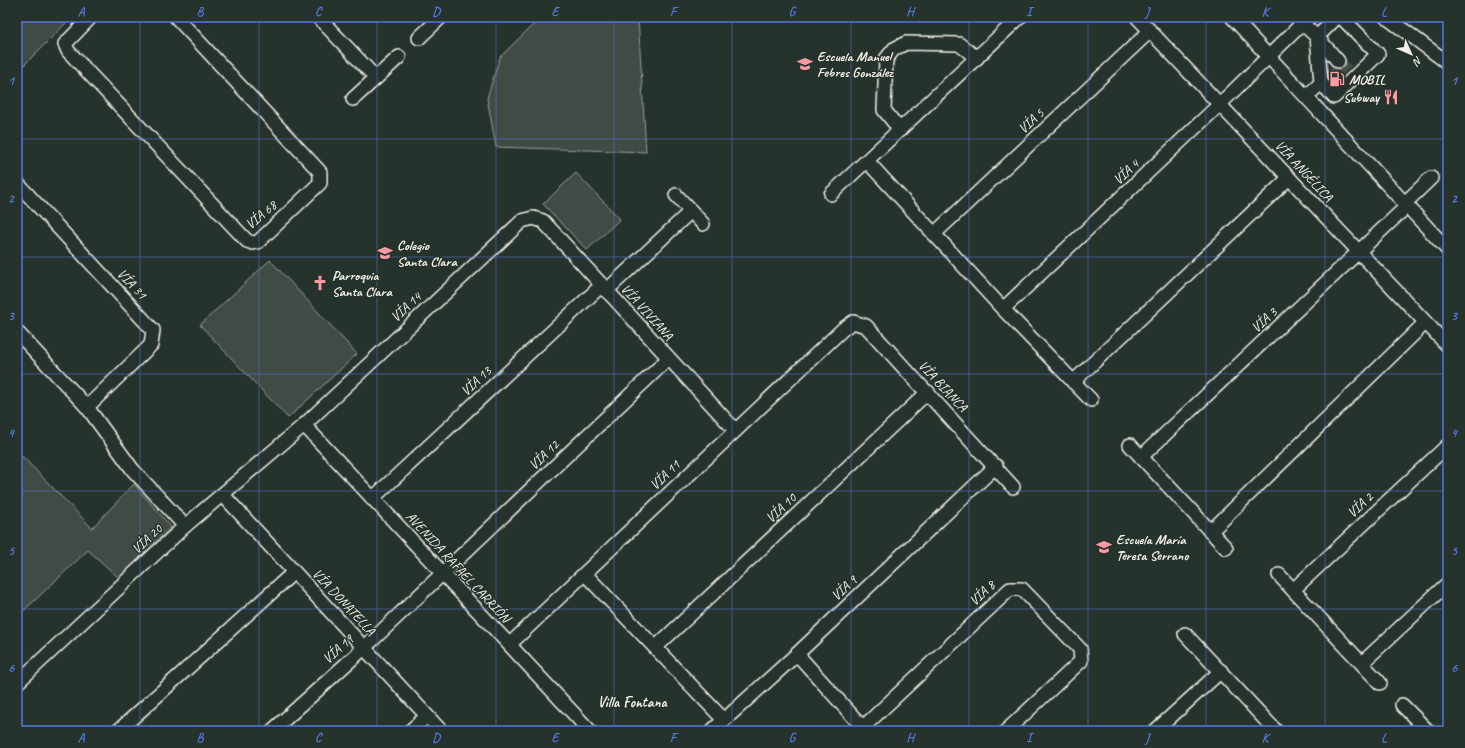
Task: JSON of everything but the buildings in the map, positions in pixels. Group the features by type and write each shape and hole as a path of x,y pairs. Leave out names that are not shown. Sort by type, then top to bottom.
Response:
{"street":[{"name":"VÍA 68","path":"91,17 68,39 65,44 68,51 247,242 258,242 320,183 320,172 184,19"},
{"path":"318,17 376,78"},
{"path":"419,38 441,17"},
{"path":"831,194 1020,17"},
{"name":"VÍA ANGÉLICA","path":"1137,17 1219,106 1448,346"},
{"path":"1232,17 1307,96 1448,250"},
{"path":"1337,17 1317,37 1321,83 1334,97 1348,80 1378,54 1341,17"},
{"path":"1386,17 1448,62"},
{"path":"1306,20 1334,65 1318,54"},
{"name":"VÍA 4","path":"1003,310 1219,106 1306,20"},
{"name":"VÍA 5","path":"934,234 1150,31"},
{"path":"900,130 884,110 886,59 894,49 906,43 959,44 977,58"},
{"path":"353,99 399,57"},
{"path":"1307,96 1321,83"},
{"path":"867,161 1003,310 1091,400"},
{"path":"1073,382 1289,178"},
{"name":"VÍA 3","path":"1141,458 1359,253 1431,178"},
{"name":"VÍA 31","path":"17,184 153,330 151,345 87,407"},
{"path":"676,195 703,224"},
{"name":"VÍA 13","path":"372,499 691,211"},
{"name":"VÍA VIVIANA","path":"533,218 543,221 668,359 735,430"},
{"name":"VÍA 14","path":"304,424 522,221 533,218"},
{"name":"VÍA BIANCA","path":"843,328 853,322 866,326 996,466 1013,487"},
{"path":"1210,532 1425,323"},
{"name":"VÍA 11","path":"510,644 843,328"},
{"path":"17,332 87,407 132,470 185,526"},
{"name":"VÍA 12","path":"442,574 668,359"},
{"name":"VÍA 10","path":"656,647 928,392"},
{"name":"VÍA 20","path":"17,683 185,526 304,424"},
{"name":"AVENIDA RAFAEL CARRIÓN","path":"304,424 372,499 510,644 590,731"},
{"path":"1130,445 1226,548"},
{"name":"VÍA 2","path":"1293,590 1448,445"},
{"name":"VÍA 9","path":"712,731 797,654 996,466"},
{"name":"VÍA DONATELLA","path":"223,495 441,731"},
{"path":"118,731 294,572"},
{"name":"VÍA 19","path":"272,731 364,648 442,574"},
{"path":"585,574 724,720"},
{"path":"1279,575 1380,683"},
{"path":"1362,663 1448,583"},
{"name":"VÍA 8","path":"862,730 1010,589 1022,589 1080,649 1081,661 1006,731"},
{"path":"1185,634 1276,731"},
{"path":"797,654 862,730"},
{"path":"1155,731 1221,671"},
{"path":"1402,705 1428,731"},
{"path":"410,731 427,716"}],"shaded area":[{"path":"17,17 72,17 17,72"},
{"path":"541,17 638,17 646,152 496,147 487,98 500,57"},
{"path":"576,173 620,219 587,250 543,204"},
{"path":"270,260 357,354 288,418 200,325"},
{"path":"17,451 92,528 134,484 171,527 119,578 88,550 17,617"}],"tunnel":[{"path":"1338,61 1351,75"},
{"path":"1330,69 1343,83"}],"place":[{"name":"Escuela Manuel Febres González","path":"805,64"},
{"name":"MOBIL","path":"1337,79"},
{"name":"Subway","path":"1391,97"},
{"name":"Colegio Santa Clara","path":"385,253"},
{"name":"Parroquia Santa Clara","path":"320,283"},
{"name":"Escuela María Teresa Serrano","path":"1104,547"}],"district":[{"name":"Villa Fontana","path":"632,702"}]}
